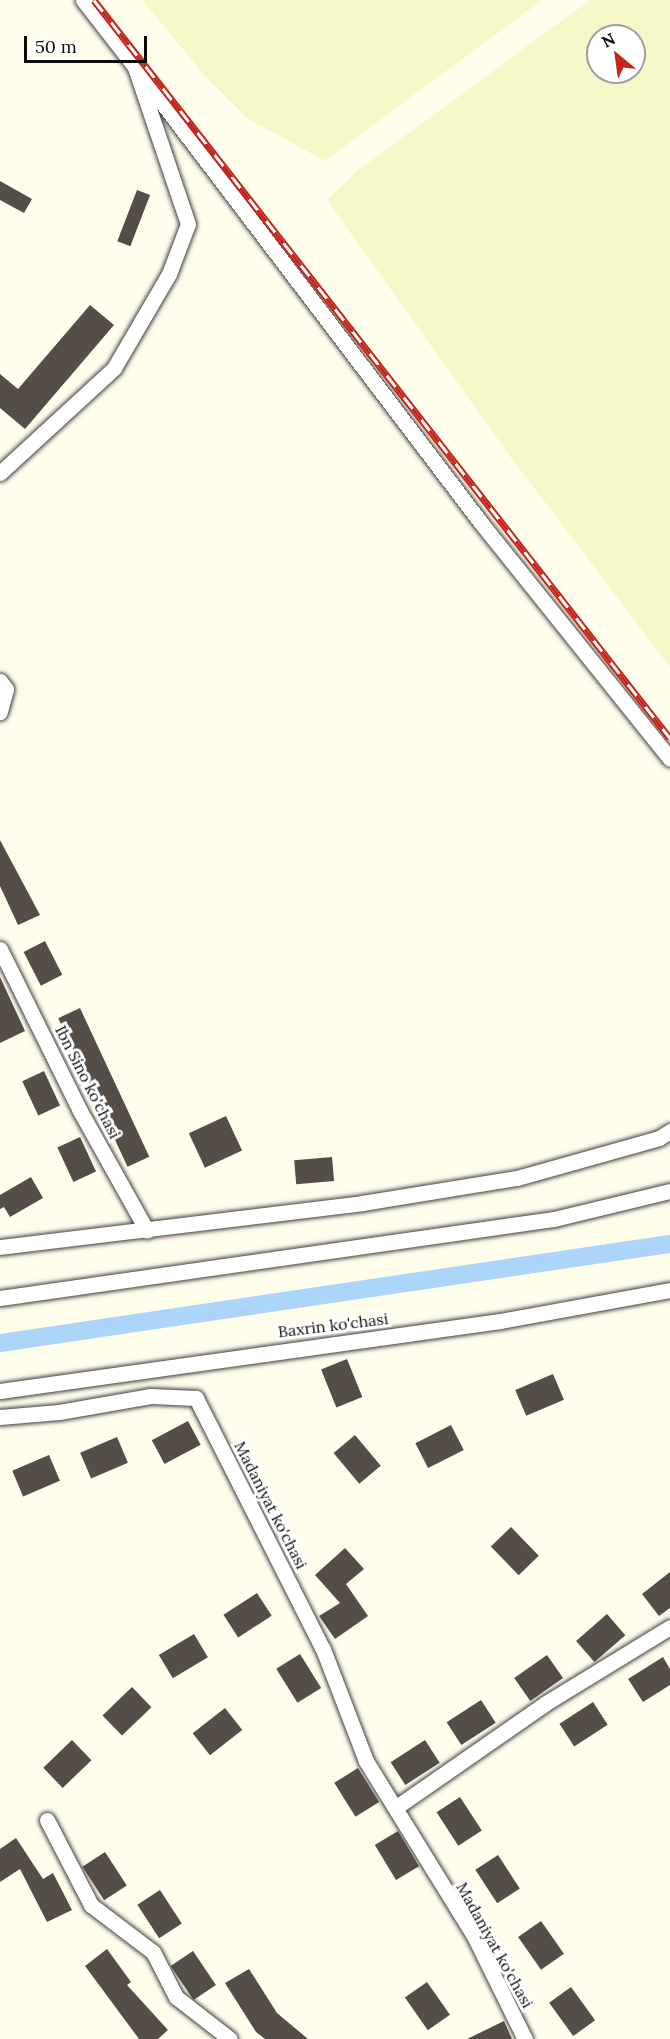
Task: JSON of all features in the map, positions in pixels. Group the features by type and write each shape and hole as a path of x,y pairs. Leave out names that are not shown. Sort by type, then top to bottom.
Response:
{"street":[{"path":"83,0 481,523 670,759"},
{"path":"0,473 114,368 169,274 188,224 135,67"},
{"path":"0,681 6,689 0,712"},
{"name":"Ibn Sino ko'chasi","path":"0,949 80,1111 147,1231"},
{"path":"0,1247 147,1231 517,1178 659,1138 670,1131"},
{"path":"0,1298 554,1219 670,1191"},
{"name":"Baxrin ko'chasi","path":"0,1391 500,1321 670,1290"},
{"name":"Madaniyat ko'chasi","path":"0,1417 59,1412 151,1396 196,1398 323,1649 366,1761 473,1934 525,2039"},
{"path":"395,1808 546,1703 670,1627"},
{"path":"46,1820 91,1905 153,1952 176,1997 230,2039"}],"green space":[{"path":"142,0 542,0 325,161 248,119 206,77"},
{"path":"590,0 670,0 670,667 512,459 327,200 357,171"}],"building":[{"path":"0,181 32,199 24,213 0,200"},
{"path":"137,190 150,195 130,246 117,241"},
{"path":"90,305 114,325 25,429 0,408 0,374 18,389"},
{"path":"0,840 40,915 18,925 0,886"},
{"path":"45,941 62,975 41,986 24,952"},
{"path":"0,977 25,1031 0,1043"},
{"path":"80,1008 149,1157 128,1167 58,1018"},
{"path":"44,1071 60,1105 38,1116 22,1081"},
{"path":"226,1116 242,1150 205,1168 189,1133"},
{"path":"80,1137 96,1171 73,1182 57,1148"},
{"path":"332,1157 334,1181 296,1184 294,1160"},
{"path":"31,1177 43,1198 10,1217 4,1207 0,1209 0,1195"},
{"path":"347,1359 362,1397 336,1408 321,1369"},
{"path":"553,1374 564,1400 526,1416 515,1390"},
{"path":"188,1421 201,1445 164,1464 152,1440"},
{"path":"451,1425 464,1450 428,1468 415,1443"},
{"path":"355,1435 381,1466 359,1484 334,1453"},
{"path":"117,1437 128,1463 91,1478 80,1453"},
{"path":"49,1455 60,1481 23,1496 12,1471"},
{"path":"511,1527 539,1556 519,1575 491,1546"},
{"path":"345,1548 364,1569 346,1584 368,1616 335,1639 319,1616 340,1603 315,1575"},
{"path":"670,1572 670,1608 659,1616 642,1594"},
{"path":"257,1593 272,1616 238,1637 223,1615"},
{"path":"607,1614 625,1635 594,1662 576,1641"},
{"path":"194,1634 208,1657 173,1678 159,1655"},
{"path":"300,1654 321,1688 297,1703 276,1669"},
{"path":"547,1655 563,1678 530,1701 514,1678"},
{"path":"663,1657 670,1669 670,1685 643,1702 628,1679"},
{"path":"132,1687 151,1707 122,1736 103,1715"},
{"path":"481,1700 496,1723 461,1745 447,1722"},
{"path":"593,1702 608,1725 574,1746 559,1724"},
{"path":"225,1708 242,1730 210,1755 193,1733"},
{"path":"72,1740 91,1760 63,1788 43,1768"},
{"path":"425,1740 440,1763 405,1785 391,1762"},
{"path":"358,1768 379,1802 355,1817 334,1783"},
{"path":"460,1797 482,1831 458,1846 437,1812"},
{"path":"398,1831 419,1866 396,1880 375,1845"},
{"path":"16,1838 43,1879 53,1873 72,1910 47,1922 20,1869 0,1882 0,1849"},
{"path":"105,1852 127,1886 104,1900 82,1867"},
{"path":"498,1855 520,1889 497,1903 475,1870"},
{"path":"160,1890 182,1924 159,1938 137,1905"},
{"path":"541,1921 564,1954 541,1970 518,1937"},
{"path":"107,1949 131,1982 127,1985 168,2030 158,2039 139,2039 85,1966"},
{"path":"193,1951 216,1985 194,2000 171,1966"},
{"path":"249,1969 277,2013 308,2039 265,2039 256,2032 225,1983"},
{"path":"427,1982 450,2015 428,2030 405,1997"},
{"path":"571,1987 595,2020 573,2036 549,2003"},
{"path":"504,2021 512,2039 467,2039"}],"waterway":[{"path":"0,1343 670,1244"}],"railway":[{"path":"94,0 670,738"}]}
